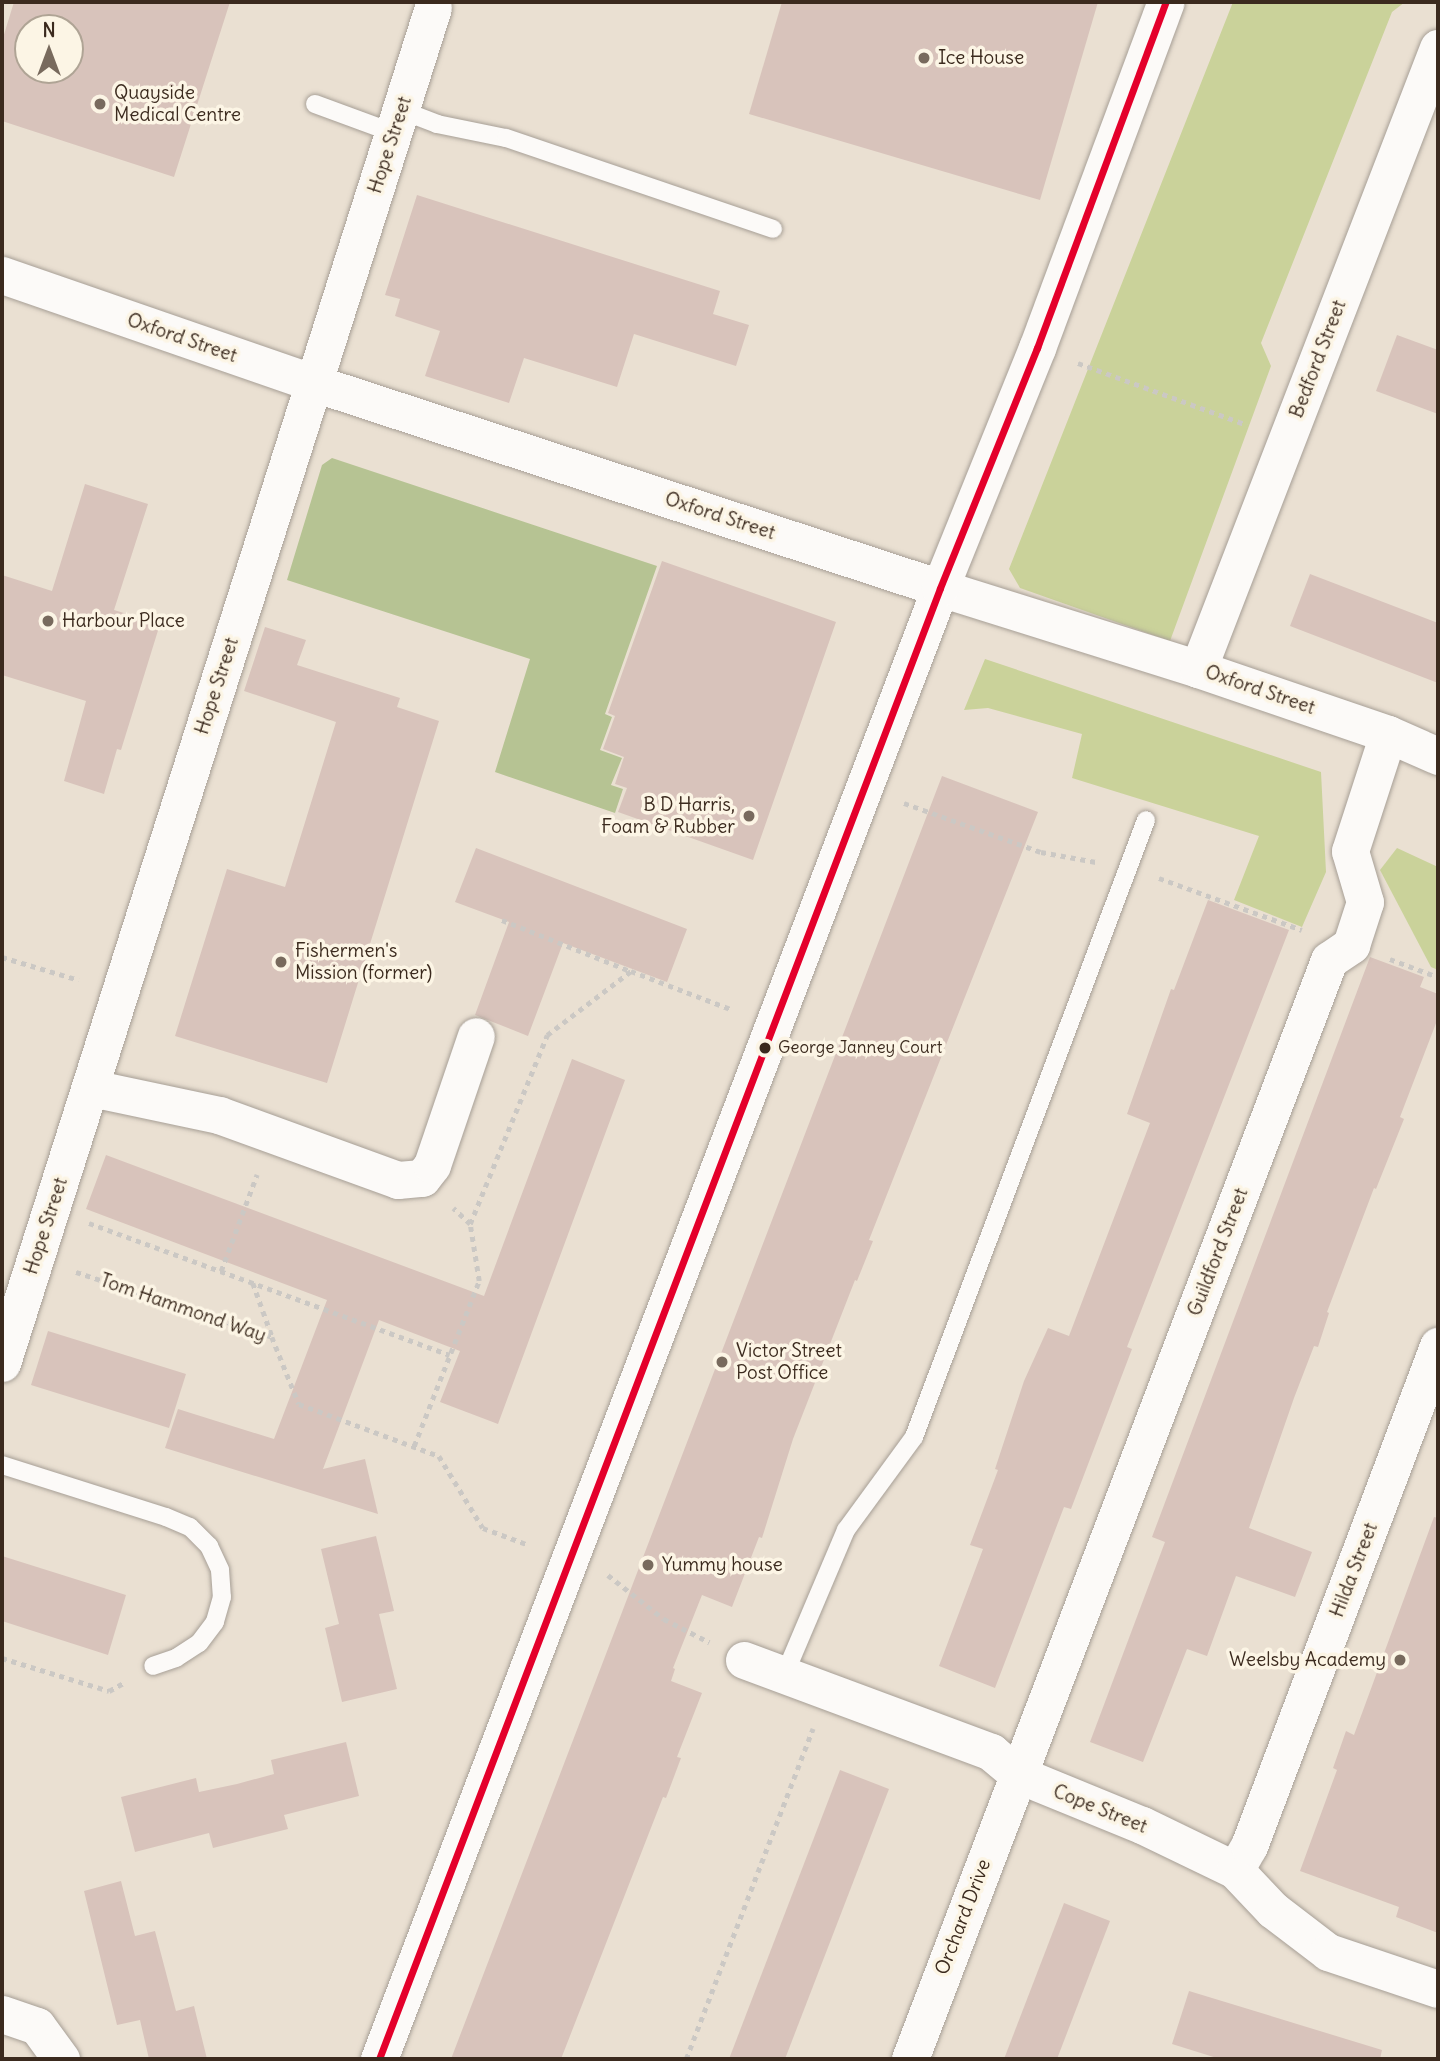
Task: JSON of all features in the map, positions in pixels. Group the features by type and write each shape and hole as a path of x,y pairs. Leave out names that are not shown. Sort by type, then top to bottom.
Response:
{"street":[{"path":"379,2059 940,588 1037,348 1166,2"},
{"name":"Hope Street","path":"2,1363 397,122 428,5"},
{"name":"Bedford Street","path":"1198,669 1438,48"},
{"name":"Oxford Street","path":"2,275 314,383 940,588 1198,669 1388,734 1438,756"},
{"name":"Guildford Street","path":"1017,1774 1032,1745 1329,960 1351,945 1365,902 1350,851 1388,734"},
{"path":"91,1088 219,1115 398,1180 422,1178 432,1165 476,1036"},
{"name":"Hilda Street","path":"1235,1870 1250,1846 1438,1346"},
{"name":"Cope Street","path":"744,1660 991,1752 1017,1774 1142,1825 1235,1870 1273,1910 1328,1952 1438,1989"},
{"name":"Orchard Drive","path":"910,2059 1017,1774"},
{"path":"2,2014 37,2026 61,2059"}],"lane":[{"path":"314,104 397,122 437,124 506,138 773,229"},
{"path":"784,1676 846,1530 914,1437 1146,820"},
{"path":"2,1465 166,1517 190,1527 209,1546 220,1570 222,1597 215,1622 199,1643 176,1658 153,1666"}],"path":[{"path":"1037,348 1287,440"},
{"path":"863,790 1041,852 1128,868 1438,977"},
{"path":"502,919 773,1026"},
{"path":"2,957 120,993"},
{"path":"414,1446 479,1280 470,1224 547,1035 631,971"},
{"path":"220,1271 272,1134"},
{"path":"422,1178 470,1224"},
{"path":"51,1209 450,1355"},
{"name":"Tom Hammond Way","path":"35,1259 272,1337 299,1404 439,1456 483,1528 603,1571 664,1619 744,1660"},
{"path":"253,1283 272,1337"},
{"path":"2,1658 109,1691 153,1666"},
{"path":"686,2059 828,1692"}],"green space":[{"path":"1233,2 1405,2 1392,12 1261,343 1271,366 1170,641 1020,588 1009,569"},
{"path":"332,458 657,566 605,714 612,717 600,750 622,758 611,785 623,789 615,813 495,772 530,659 287,580 322,465"},
{"path":"985,659 1321,772 1326,872 1302,927 1234,900 1259,836 1072,778 1082,734 988,708 964,710"},
{"path":"1397,848 1438,867 1438,970 1431,967 1380,870"}],"building":[{"name":"Quayside Medical Centre","path":"14,2 230,2 174,177 2,121 2,41"},
{"name":"Ice House","path":"782,2 1098,2 1040,200 749,114"},
{"path":"417,195 720,291 713,314 749,325 736,366 634,334 617,387 524,358 509,403 425,376 440,331 395,316 400,299 385,295"},
{"path":"1397,335 1438,350 1438,414 1376,391"},
{"name":"Harbour Place","path":"85,484 148,504 114,610 160,624 121,750 117,749 104,794 64,781 86,701 2,675 2,575 52,591"},
{"path":"662,561 836,622 753,860 618,812 627,788 615,784 624,757 603,749 615,716 608,713"},
{"path":"1310,574 1438,623 1438,683 1290,626"},
{"name":"Fishermen's Mission (former)","path":"265,627 306,640 297,665 400,698 397,707 439,721 327,1083 175,1036 227,869 285,887 336,722 244,691"},
{"path":"942,776 1038,812 869,1240 873,1241 793,1439 762,1538 759,1537 732,1607 702,1595 673,1668 675,1669 671,1681 702,1693 677,1757 681,1758 666,1798 663,1797 561,2059 451,2059"},
{"path":"476,848 687,929 667,982 563,943 528,1036 475,1015 509,922 455,902"},
{"path":"1208,900 1289,930 1127,1347 1132,1349 1071,1509 1064,1507 995,1688 939,1666 983,1549 970,1545 998,1470 995,1469 1024,1381 1048,1328 1069,1336 1150,1123 1127,1114 1171,989 1174,990"},
{"path":"1370,957 1424,977 1420,987 1438,994 1438,1018 1400,1117 1404,1119 1376,1189 1374,1188 1327,1312 1329,1313 1318,1347 1314,1346 1294,1398 1249,1528 1312,1552 1295,1597 1236,1576 1207,1656 1187,1649 1143,1762 1090,1742 1165,1542 1152,1537"},
{"path":"572,1059 625,1080 498,1424 440,1402 460,1351 379,1320 323,1469 365,1459 378,1514 165,1448 178,1409 274,1439 327,1300 86,1209 106,1155 484,1296"},
{"path":"48,1331 186,1374 169,1428 31,1385"},
{"name":"Weelsby Academy","path":"1434,1517 1438,1518 1438,1933 1396,1917 1399,1907 1300,1871 1337,1770 1333,1768 1346,1731 1354,1735"},
{"path":"376,1536 394,1611 379,1614 397,1689 342,1702 325,1628 339,1624 321,1549"},
{"path":"2,1556 126,1595 108,1655 2,1621"},
{"path":"346,1742 359,1796 284,1815 288,1829 213,1848 209,1833 135,1852 121,1797 196,1778 199,1792 237,1784 274,1774 271,1760"},
{"path":"840,1770 889,1789 785,2059 729,2059"},
{"path":"121,1881 135,1936 155,1931 176,2011 194,2006 207,2059 149,2059 140,2020 117,2025 84,1891"},
{"path":"1064,1903 1110,1921 1057,2059 1004,2059"},
{"path":"1189,1991 1382,2050 1380,2059 1220,2059 1172,2044"}],"transit line":[{"path":"379,2059 940,588 1037,348 1166,2"}],"place":[{"name":"Ice House","path":"924,58"},
{"name":"Quayside Medical Centre","path":"100,104"},
{"name":"Harbour Place","path":"48,621"},
{"name":"B D Harris, Foam & Rubber","path":"749,816"},
{"name":"Fishermen's Mission (former)","path":"281,962"},
{"name":"George Janney Court","path":"765,1048"},
{"name":"Victor Street Post Office","path":"722,1362"},
{"name":"Yummy house","path":"648,1565"},
{"name":"Weelsby Academy","path":"1400,1660"}]}
